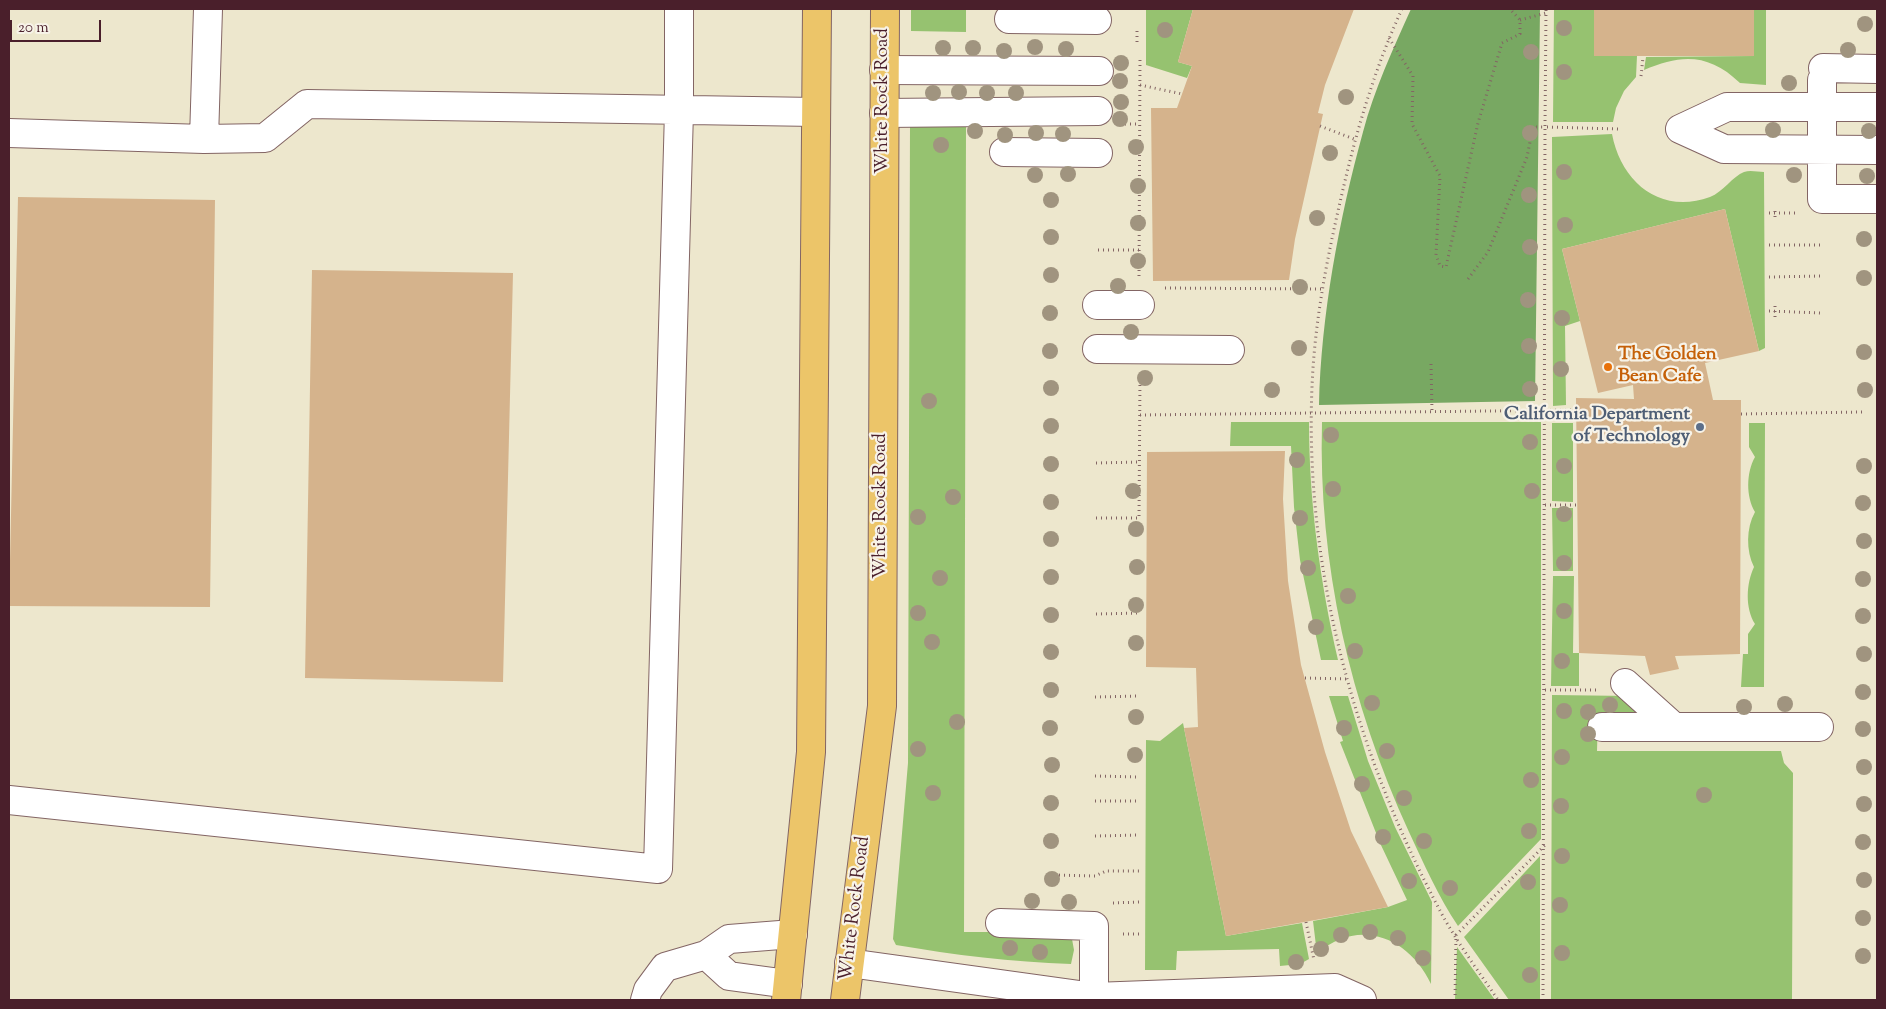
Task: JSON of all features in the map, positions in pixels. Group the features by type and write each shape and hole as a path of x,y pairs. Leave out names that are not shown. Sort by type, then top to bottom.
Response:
{"main road":[{"path":"787,992 811,752 816,9"},
{"name":"White Rock Road","path":"845,1000 882,706 885,9"}],"lane":[{"path":"204,139 208,9"},
{"path":"9,800 658,869 679,111 679,9"},
{"path":"1009,19 1097,20"},
{"path":"1877,69 1823,74 1822,108 1822,199 1877,200"},
{"path":"884,70 1099,71"},
{"path":"9,133 204,139 265,138 307,104 816,112"},
{"path":"1877,107 1727,107 1680,129 1724,149 1877,150"},
{"path":"884,113 1098,111"},
{"path":"1004,152 1098,152"},
{"path":"1097,306 1139,297"},
{"path":"1097,349 1230,350"},
{"path":"1614,686 1674,727"},
{"path":"1602,727 1819,727"},
{"path":"1000,923 1094,926 1094,999"},
{"path":"645,1000 648,990 665,967 706,955 729,939 793,934"},
{"path":"706,955 729,976 787,992"},
{"path":"850,963 1094,999 1335,988 1362,1000"}],"path":[{"path":"1402,9 1366,99 1354,139 1322,289 1313,369 1318,534 1330,608 1347,679 1386,798 1437,906 1498,1000"},
{"path":"1389,38 1413,76 1412,124 1440,176 1436,255 1440,266 1446,267 1478,123 1502,43 1520,34 1520,20 1510,9"},
{"path":"1520,20 1546,11 1545,845 1543,1000"},
{"path":"1137,31 1137,42"},
{"path":"1641,76 1643,57"},
{"path":"1140,59 1139,297 1322,289"},
{"path":"1140,85 1182,94"},
{"path":"1320,126 1354,139"},
{"path":"1468,279 1488,252 1527,157 1533,127 1619,128"},
{"path":"1775,209 1775,217"},
{"path":"1136,245 1138,250"},
{"path":"1769,245 1822,246"},
{"path":"1098,250 1138,250"},
{"path":"1769,277 1821,276"},
{"path":"1775,306 1775,317"},
{"path":"1769,312 1821,312"},
{"path":"1096,518 1140,518 1138,462 1140,442 1139,350"},
{"path":"1431,364 1432,411"},
{"path":"1140,415 1577,410"},
{"path":"1740,414 1863,412"},
{"path":"1096,463 1138,462"},
{"path":"1545,505 1578,505"},
{"path":"1096,614 1140,613"},
{"path":"1305,678 1347,679"},
{"path":"1545,690 1614,686"},
{"path":"1095,697 1140,696"},
{"path":"1095,776 1140,777"},
{"path":"1095,801 1139,801"},
{"path":"1095,836 1139,835"},
{"path":"1455,1000 1456,935 1545,845"},
{"path":"1054,875 1094,876 1106,871 1139,871"},
{"path":"1103,904 1140,902"},
{"path":"1306,922 1314,960"}],"green space":[{"path":"911,9 966,9 966,32 911,31"},
{"path":"1146,9 1193,9 1178,62 1192,66 1187,78 1146,65"},
{"path":"1411,9 1540,9 1535,401 1319,405 1320,371 1327,302 1346,199 1373,101 1384,70"},
{"path":"1554,9 1594,9 1594,56 1637,56 1636,77 1624,91 1616,108 1613,122 1553,122"},
{"path":"1754,9 1766,9 1766,85 1740,83 1717,66 1706,61 1694,59 1670,61 1644,70 1646,57 1754,56"},
{"path":"910,126 966,127 964,932 1024,932 1069,937 1072,939 1074,950 1071,964 1005,960 940,952 896,945 893,939 908,763"},
{"path":"1612,134 1624,167 1634,180 1659,198 1675,202 1710,197 1744,172 1764,172 1765,348 1759,351 1725,209 1562,249 1580,321 1565,326 1566,405 1553,406 1552,137"},
{"path":"1231,422 1309,422 1313,512 1326,601 1338,660 1321,660 1300,560 1294,507 1291,446 1230,446"},
{"path":"1322,422 1541,422 1541,839 1458,926 1426,868 1388,783 1354,683 1332,580 1322,475"},
{"path":"1552,423 1573,423 1573,502 1552,501"},
{"path":"1749,423 1765,423 1764,687 1741,687 1743,654 1748,654 1748,634 1755,624 1748,603 1749,581 1754,567 1751,561 1748,540 1750,525 1755,512 1750,499 1748,485 1750,470 1755,457 1749,447"},
{"path":"1552,508 1573,508 1573,571 1553,571"},
{"path":"1553,576 1574,576 1573,653 1579,653 1579,686 1551,686"},
{"path":"1552,695 1630,696 1650,714 1598,715 1597,751 1781,751 1784,763 1793,773 1792,1000 1551,1000"},
{"path":"1329,696 1348,696 1368,761 1395,827 1432,902 1431,984 1410,954 1396,944 1381,938 1365,935 1349,936 1333,943 1317,954 1313,921 1388,907 1407,900 1380,843 1340,742 1343,741"},
{"path":"1183,723 1226,936 1302,923 1309,959 1300,964 1280,966 1279,949 1177,951 1176,970 1145,970 1146,740 1160,741"},
{"path":"1540,856 1540,1000 1509,1000 1464,937"},
{"path":"1457,947 1495,1000 1455,1000"}],"building":[{"path":"1193,9 1354,9 1325,85 1318,113 1323,114 1295,239 1289,280 1153,281 1151,108 1177,108 1192,66 1178,62"},
{"path":"1594,9 1754,9 1754,56 1594,56"},
{"path":"18,197 215,200 210,607 9,606"},
{"path":"1725,209 1759,351 1705,363 1713,400 1741,400 1740,654 1675,656 1679,669 1650,675 1645,656 1579,653 1576,398 1634,399 1633,385 1598,393 1562,249"},
{"path":"312,270 513,273 503,682 305,678"},
{"path":"1285,451 1283,499 1288,581 1301,665 1325,752 1351,831 1388,907 1226,936 1184,728 1198,727 1196,668 1146,667 1147,452"}],"place":[{"name":"The Golden Bean Cafe","path":"1608,367"},
{"name":"California Department of Technology","path":"1700,427"}]}
